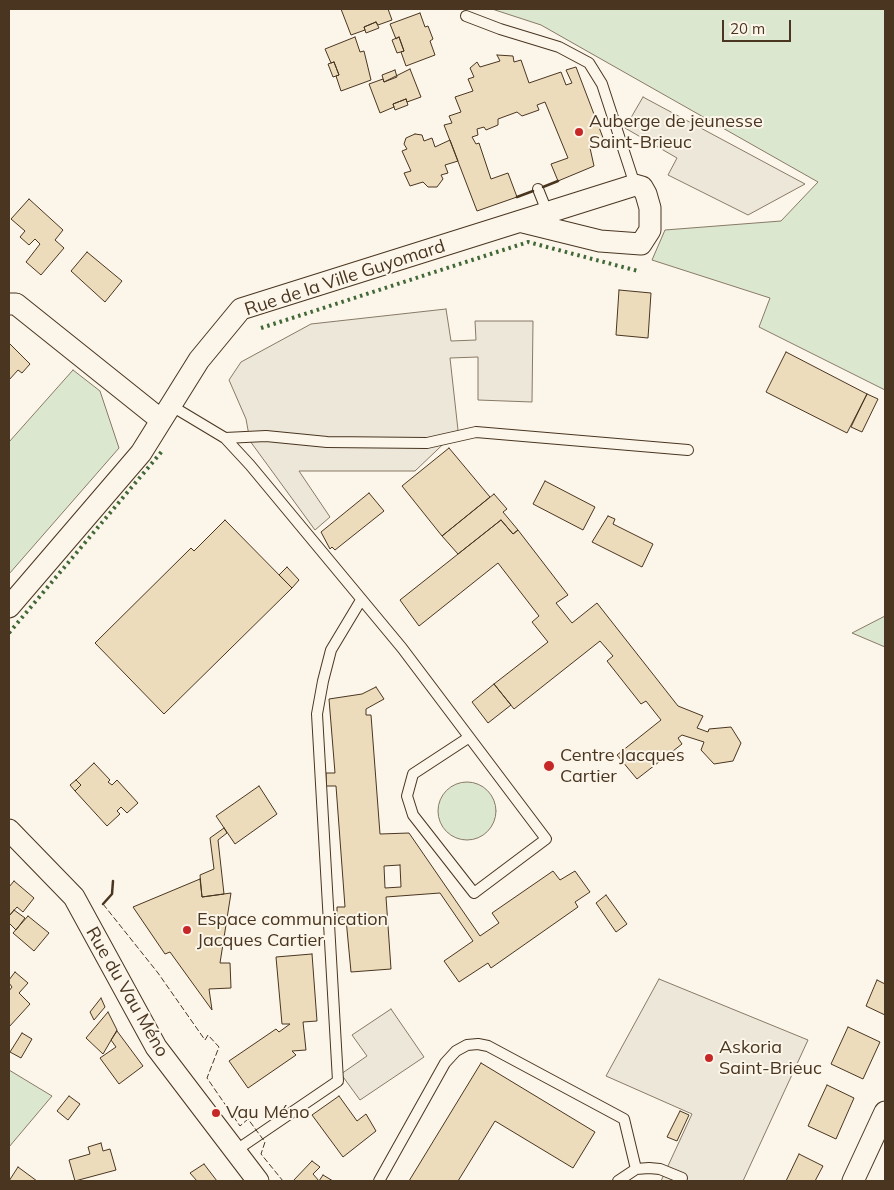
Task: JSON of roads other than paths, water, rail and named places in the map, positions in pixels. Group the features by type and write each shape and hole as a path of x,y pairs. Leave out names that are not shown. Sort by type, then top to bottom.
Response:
{"street":[{"name":"Rue de la Ville Guyomard","path":"9,607 141,453 199,360 241,309 523,222 634,185"},
{"path":"523,222 600,241 641,244 650,230 650,208 642,188 634,185"},
{"path":"9,304 16,304 165,412"},
{"name":"Rue du Vau Méno","path":"9,830 74,897 156,1047 258,1181"},
{"path":"853,1181 885,1112"}],"lane":[{"path":"466,16 558,47 589,63 602,84 634,185"},
{"path":"538,189 548,214"},
{"path":"165,412 225,438 266,436 327,442 426,443 476,432 688,450"},
{"path":"225,438 402,648 546,839 474,893 413,815 407,796 412,774 468,738"},
{"path":"235,1151 338,1081 317,714 322,681 331,650 361,600"},
{"path":"379,1181 445,1063 456,1051 467,1045 478,1044 488,1046 624,1119 636,1169"},
{"path":"618,1181 636,1169 660,1169 682,1178"}],"place":[{"name":"Auberge de jeunesse Saint-Brieuc","path":"579,132"},
{"name":"Centre Jacques Cartier","path":"549,766"},
{"name":"Espace communication Jacques Cartier","path":"187,930"},
{"name":"Askoria Saint-Brieuc","path":"709,1058"},
{"name":"Vau Méno","path":"216,1113"}]}
